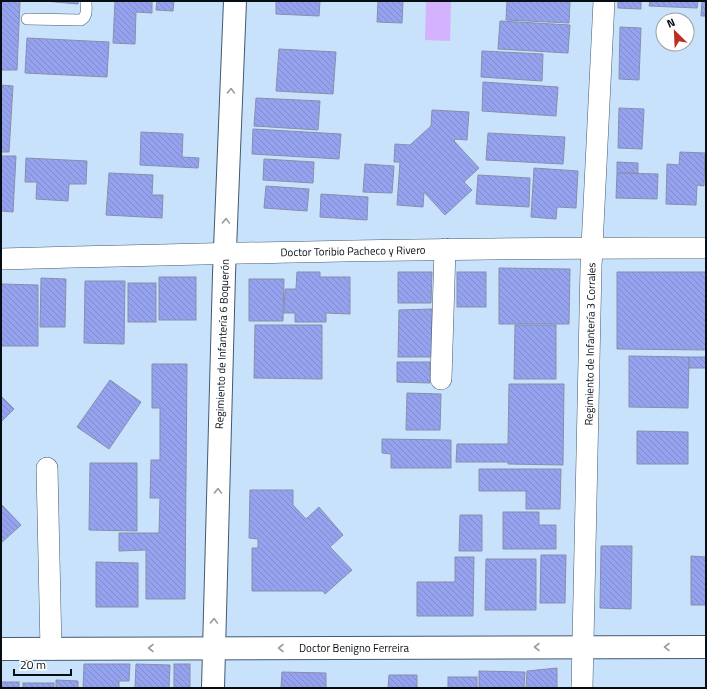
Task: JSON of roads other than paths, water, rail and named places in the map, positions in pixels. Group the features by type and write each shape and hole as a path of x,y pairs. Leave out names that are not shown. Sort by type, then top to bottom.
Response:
{"street":[{"name":"Regimiento de Infantería 6 Boquerón","path":"213,688 225,253 235,1"},
{"name":"Regimiento de Infantería 3 Corrales","path":"582,688 592,248 604,1"},
{"name":"Doctor Toribio Pacheco y Rivero","path":"1,259 445,249 706,248"},
{"path":"441,379 445,249"},
{"path":"47,468 51,649"},
{"name":"Doctor Benigno Ferreira","path":"1,649 706,647"}],"lane":[{"path":"27,19 81,20 86,14 86,1"}]}
